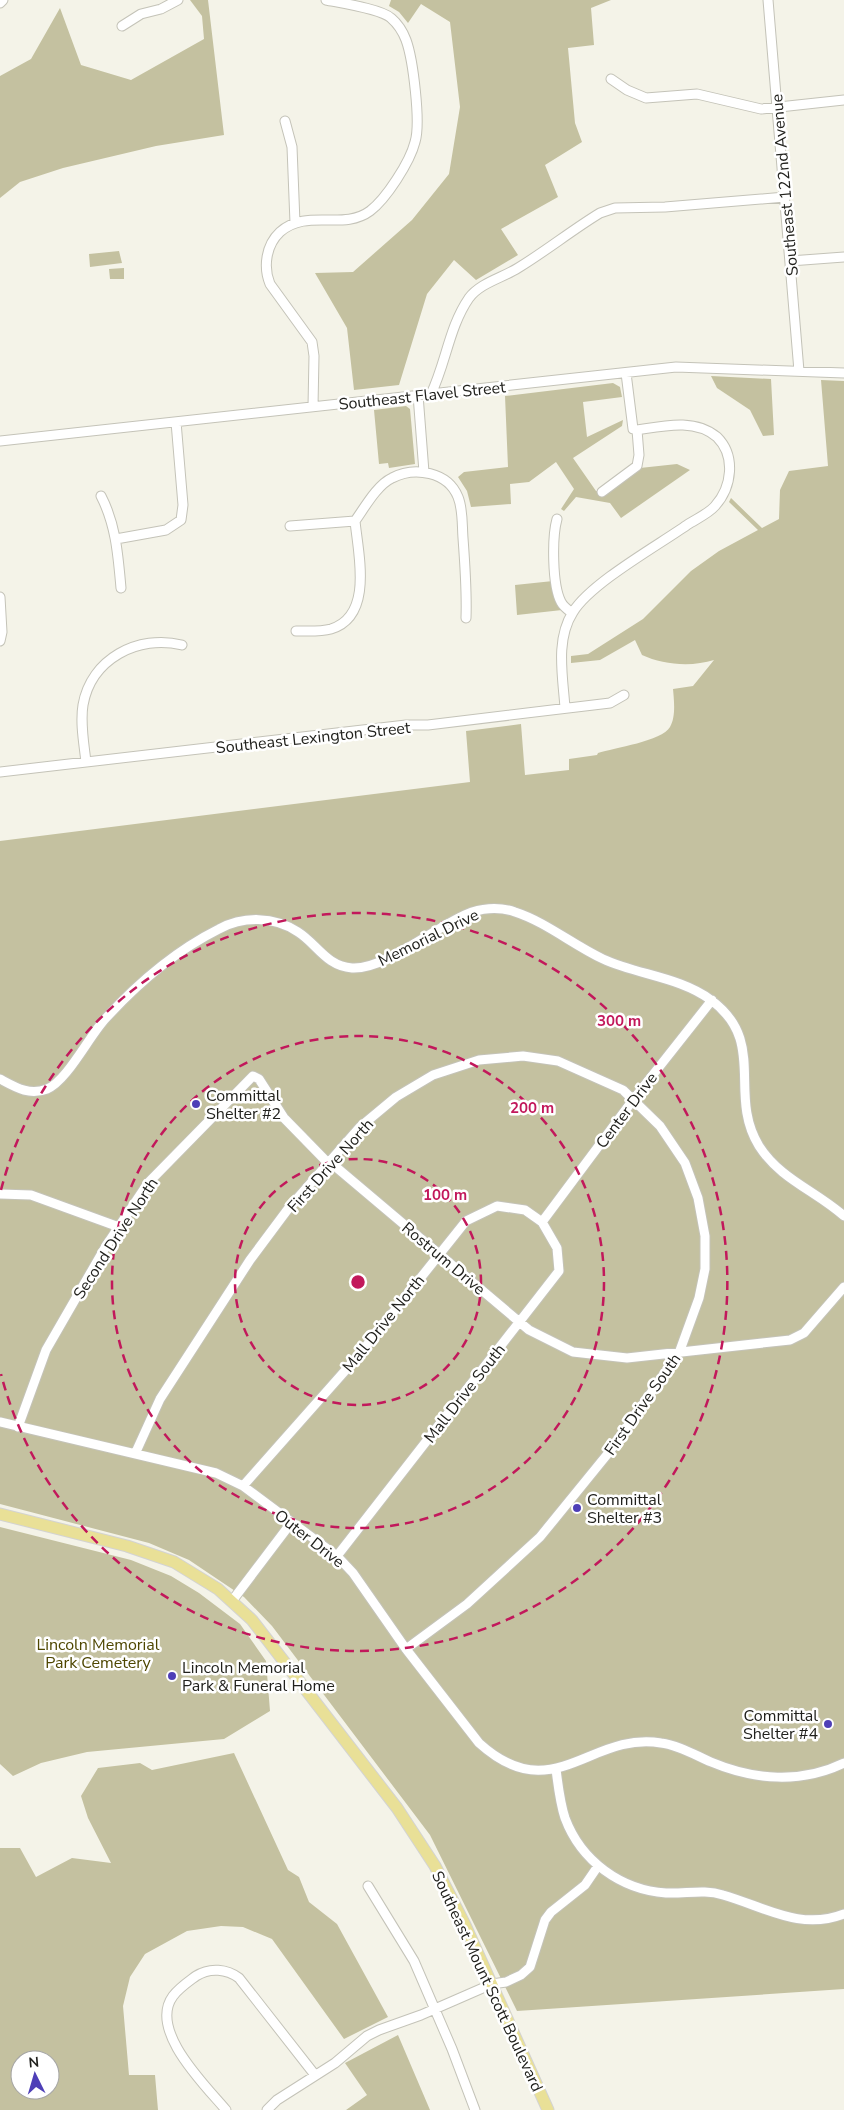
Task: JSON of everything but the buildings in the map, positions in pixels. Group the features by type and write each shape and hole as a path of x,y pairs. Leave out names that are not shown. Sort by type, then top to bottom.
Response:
{"main road":[{"name":"Southeast Mount Scott Boulevard","path":"0,1514 120,1544 174,1562 197,1574 232,1600 274,1647 397,1808 449,1892 547,2110"}],"street":[{"path":"0,3 3,0"},
{"path":"122,26 141,14 162,9 178,0"},
{"path":"313,406 314,356 312,342 306,331 273,289 267,274 268,250 279,233 295,223 310,219 352,219 370,211 385,196 408,158 418,131 408,51 404,35 397,25 383,14 326,0"},
{"name":"Southeast 122nd Avenue","path":"768,0 799,371"},
{"path":"611,79 626,90 646,98 697,94 751,108 777,108 844,100"},
{"path":"285,121 292,147 295,223"},
{"path":"431,394 452,334 472,296 483,286 518,268 600,213 616,208 665,208 785,197"},
{"path":"790,261 844,257"},
{"name":"Southeast Flavel Street","path":"0,441 684,367 844,373"},
{"path":"565,708 563,636 572,613 593,589 714,508 727,487 730,470 729,459 718,438 704,428 688,424 633,429 626,373"},
{"path":"418,395 424,472"},
{"path":"116,539 166,530 181,520 183,505 176,422"},
{"path":"602,492 637,466 639,455 637,430"},
{"path":"296,631 332,629 349,617 355,607 361,582 355,521 381,487 392,478 424,472 445,479 452,486 458,497 461,512 467,596 466,618"},
{"path":"101,496 108,510 116,539 121,588"},
{"path":"557,519 554,531 558,593 564,606 572,613"},
{"path":"290,526 355,521"},
{"path":"0,597 2,632 0,641"},
{"path":"86,762 83,706 90,685 102,667 111,658 129,647 156,642 182,645"},
{"name":"Southeast Lexington Street","path":"0,772 610,703 624,695"},
{"name":"Memorial Drive","path":"0,1079 28,1092 47,1089 56,1084 65,1076 100,1026 144,981 198,940 222,927 246,920 271,921 298,932 325,958 346,967 357,968 388,958 470,913 486,909 504,910 527,917 578,947 623,968 685,984 712,1000 733,1022 739,1033 745,1056 746,1110 753,1135 760,1148 779,1170 844,1216"},
{"name":"Center Drive","path":"542,1222 633,1100 712,1000"},
{"name":"First Drive North","path":"135,1454 160,1399 250,1260 288,1210 360,1127 396,1097 433,1075 479,1060 523,1056 558,1061 623,1090 633,1100"},
{"name":"Rostrum Drive","path":"253,1076 259,1078 284,1118 325,1160 330,1162 529,1330 573,1352 627,1358 679,1353"},
{"name":"Second Drive North","path":"18,1426 46,1350 119,1227 148,1183 253,1076"},
{"name":"First Drive South","path":"406,1649 468,1604 540,1537 610,1451 679,1353 698,1298 705,1269 705,1236 698,1198 680,1156 660,1126 633,1100"},
{"path":"0,1194 31,1195 119,1227"},
{"name":"Mall Drive North","path":"243,1486 359,1355 466,1221 497,1206 525,1210 542,1222"},
{"name":"Mall Drive South","path":"337,1556 559,1271 557,1248 542,1222"},
{"path":"679,1353 790,1340 798,1337 804,1333 844,1287"},
{"name":"Outer Drive","path":"0,1422 216,1473 243,1486 337,1556 353,1573 406,1649 468,1730 490,1753 526,1768 556,1769"},
{"path":"232,1600 291,1523"},
{"path":"844,1763 814,1774 772,1778 735,1771 672,1746 649,1742 621,1745 556,1769 565,1818 581,1846 598,1866 630,1886 667,1893 710,1892 792,1919 822,1920 844,1914"},
{"path":"267,2110 277,2100 335,2063 373,2033 492,1984 506,1982 521,1975 530,1967 545,1920 551,1912 585,1885 598,1866"},
{"path":"368,1886 409,1953 435,2009 475,2110"},
{"path":"226,2110 183,2056 167,2028 167,2015 172,1996 200,1974 225,1970 239,1978 315,2075"}],"green space":[{"path":"190,0 208,0 224,135 156,146 63,168 20,182 0,198 0,76 31,59 60,8 81,65 131,80 204,39 202,16"},
{"path":"391,0 611,0 591,8 594,45 568,48 575,123 582,142 545,165 558,197 501,229 518,255 476,280 454,260 427,294 399,385 354,390 347,328 315,273 353,272 412,220 449,174 460,107 450,22 421,4 408,23 399,12 389,6"},
{"path":"119,251 122,263 90,267 89,254"},
{"path":"124,268 124,279 110,279 109,269"},
{"path":"711,376 771,379 774,435 763,436 750,410 717,388"},
{"path":"821,380 844,381 844,1989 517,2011 430,1835 272,1626 244,1597 189,1560 149,1543 0,1504 0,841 470,782 466,731 521,724 525,775 569,770 569,759 597,755 598,753 658,736 665,732 672,723 674,708 673,689 693,686 714,660 696,664 659,661 642,655 635,640 600,660 571,663 571,656 588,654 643,619 691,571 719,551 758,530 729,502 731,498 762,528 779,519 780,490 789,471 828,466"},
{"path":"613,383 620,387 622,397 583,402 587,437 623,420 622,426 573,458 596,491 607,493 640,468 677,464 690,470 621,518 610,503 576,497 564,511 561,509 574,489 556,462 529,482 510,484 511,504 471,507 467,491 458,477 464,472 508,467 505,396"},
{"path":"406,406 410,409 415,464 389,468 388,463 379,464 374,410"},
{"path":"553,581 554,596 562,610 517,615 515,585"},
{"name":"Lincoln Memorial Park Cemetery","path":"0,1527 131,1560 171,1576 199,1593 240,1624 266,1661 270,1711 224,1739 87,1752 41,1763 13,1776 0,1764"},
{"path":"234,1753 288,1870 299,1877 309,1902 337,1924 388,2017 344,2039 272,1939 243,1927 221,1926 187,1931 145,1954 130,1977 123,2006 129,2075 155,2075 158,2110 0,2110 0,1848 20,1848 36,1877 72,1858 111,1863 88,1818 81,1796 98,1768 140,1763 152,1770"},
{"path":"398,2035 430,2110 346,2110 367,2095 345,2063"}],"place":[{"name":"Committal Shelter #2","path":"196,1104"},
{"name":"Committal Shelter #3","path":"577,1508"},
{"name":"Lincoln Memorial Park & Funeral Home","path":"172,1676"},
{"name":"Committal Shelter #4","path":"828,1724"}]}
